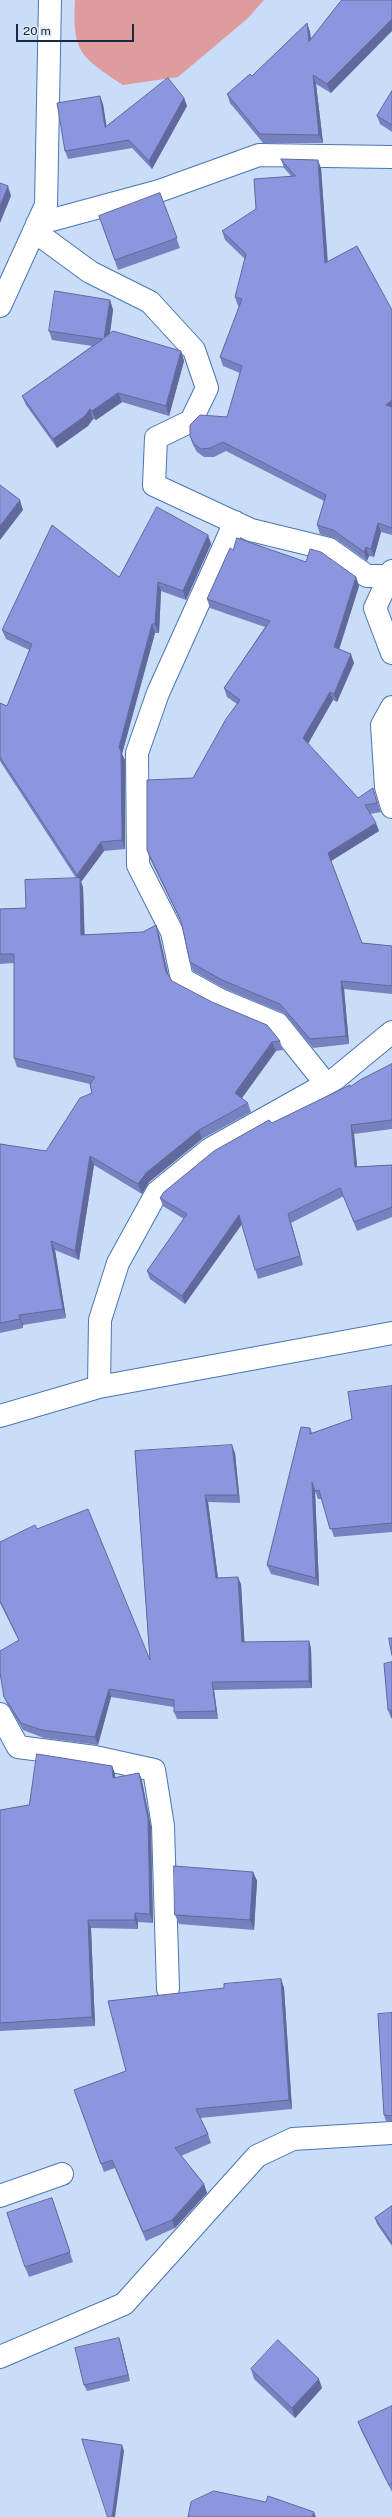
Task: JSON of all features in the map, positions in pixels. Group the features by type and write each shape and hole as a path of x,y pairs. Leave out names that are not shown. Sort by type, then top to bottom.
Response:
{"street":[{"path":"0,306 46,205 50,0"},
{"path":"35,228 159,190 259,155 392,157"},
{"path":"35,228 90,272 150,302 194,350 207,388 191,421 156,438 154,485 251,530 329,549 367,576 392,575 375,608 392,653"},
{"path":"235,522 158,693 137,753 138,865 172,932 182,979 220,1000 278,1024 326,1084"},
{"path":"392,707 382,725 386,787 392,807"},
{"path":"99,1387 100,1320 118,1262 157,1192 210,1150 326,1084 392,1032"},
{"path":"0,1416 99,1387 392,1333"},
{"path":"0,1714 18,1747 95,1758 154,1770 163,1826 168,1989"},
{"path":"0,2357 124,2304 257,2156 293,2139 392,2134"},
{"path":"0,2196 62,2174"}],"shaded area":[{"path":"75,0 264,0 247,19 178,77 123,85 97,67 82,52 75,32"}],"building":[{"path":"342,0 392,0 392,19 327,84 313,75 319,135 260,134 227,94 250,74 252,76 307,23 309,41"},
{"path":"168,78 184,98 149,161 129,140 65,151 57,103 100,96 105,127"},
{"path":"392,91 392,125 377,116"},
{"path":"281,159 318,160 325,263 357,246 392,310 392,400 386,405 392,407 392,528 378,523 371,549 366,547 364,552 333,530 317,525 326,495 223,442 210,448 201,449 194,444 190,436 190,425 200,415 227,417 242,366 220,357 242,299 235,297 246,254 222,231 256,209 254,179 295,176"},
{"path":"0,183 8,186 0,206"},
{"path":"160,193 177,238 115,260 99,216"},
{"path":"55,291 110,300 104,338 113,331 181,351 166,406 118,393 92,411 90,409 85,416 53,439 22,396 103,339 49,331"},
{"path":"0,485 20,500 0,526"},
{"path":"157,507 208,535 183,591 158,582 155,624 152,624 119,747 121,751 122,840 101,842 77,875 0,757 0,703 7,706 32,644 2,630 52,525 119,577"},
{"path":"237,538 306,562 310,549 321,552 356,577 334,647 351,654 334,694 330,692 303,738 358,798 373,788 377,803 365,805 376,823 328,853 362,943 392,946 392,986 341,981 346,1036 310,1039 280,1004 222,980 190,962 181,921 147,850 147,780 193,778 226,719 240,700 224,688 270,621 207,599 230,548 233,550"},
{"path":"80,878 81,935 143,932 156,925 166,972 172,981 212,1002 267,1025 280,1041 272,1042 235,1093 248,1103 199,1130 146,1173 138,1184 90,1156 75,1251 51,1241 63,1309 19,1315 20,1319 0,1323 0,1144 46,1151 80,1098 92,1093 90,1084 95,1077 14,1058 14,954 0,954 0,909 26,908 25,880"},
{"path":"392,1064 392,1120 351,1125 355,1167 392,1165 392,1207 354,1222 340,1188 288,1214 300,1256 255,1270 239,1215 182,1296 147,1271 187,1214 160,1198 164,1192 214,1151 269,1120 272,1123 350,1085 350,1087 360,1080"},
{"path":"392,1386 392,1523 330,1529 319,1490 315,1491 312,1482 316,1578 267,1565 301,1427 310,1428 310,1434 352,1419 348,1392"},
{"path":"232,1445 238,1495 205,1495 216,1578 238,1577 242,1642 309,1641 309,1681 212,1682 216,1711 174,1712 174,1700 109,1689 95,1737 42,1730 21,1723 4,1697 0,1673 0,1651 19,1640 0,1601 0,1542 35,1525 37,1529 88,1509 150,1660 135,1451"},
{"path":"389,1638 392,1638 392,1655"},
{"path":"392,1662 392,1718 391,1710 388,1710 384,1664"},
{"path":"37,1754 112,1766 113,1778 139,1773 148,1819 150,1914 135,1913 135,1920 88,1920 92,2017 0,2023 0,1810 29,1805"},
{"path":"174,1866 253,1872 250,1920 175,1915"},
{"path":"281,1979 289,2100 196,2109 208,2134 175,2148 204,2184 172,2220 143,2232 112,2160 101,2164 74,2090 126,2071 108,2001 224,1988 224,1984"},
{"path":"392,2013 392,2116 384,2115 378,2014"},
{"path":"52,2198 70,2252 25,2267 7,2213"},
{"path":"392,2206 392,2243 375,2218"},
{"path":"119,2338 128,2375 84,2385 75,2348"},
{"path":"278,2340 319,2379 292,2408 251,2369"},
{"path":"392,2406 392,2483 389,2485 358,2422"},
{"path":"82,2439 122,2445 112,2517 108,2517"},
{"path":"214,2491 266,2502 268,2496 314,2512 312,2517 188,2517 191,2502"}]}
